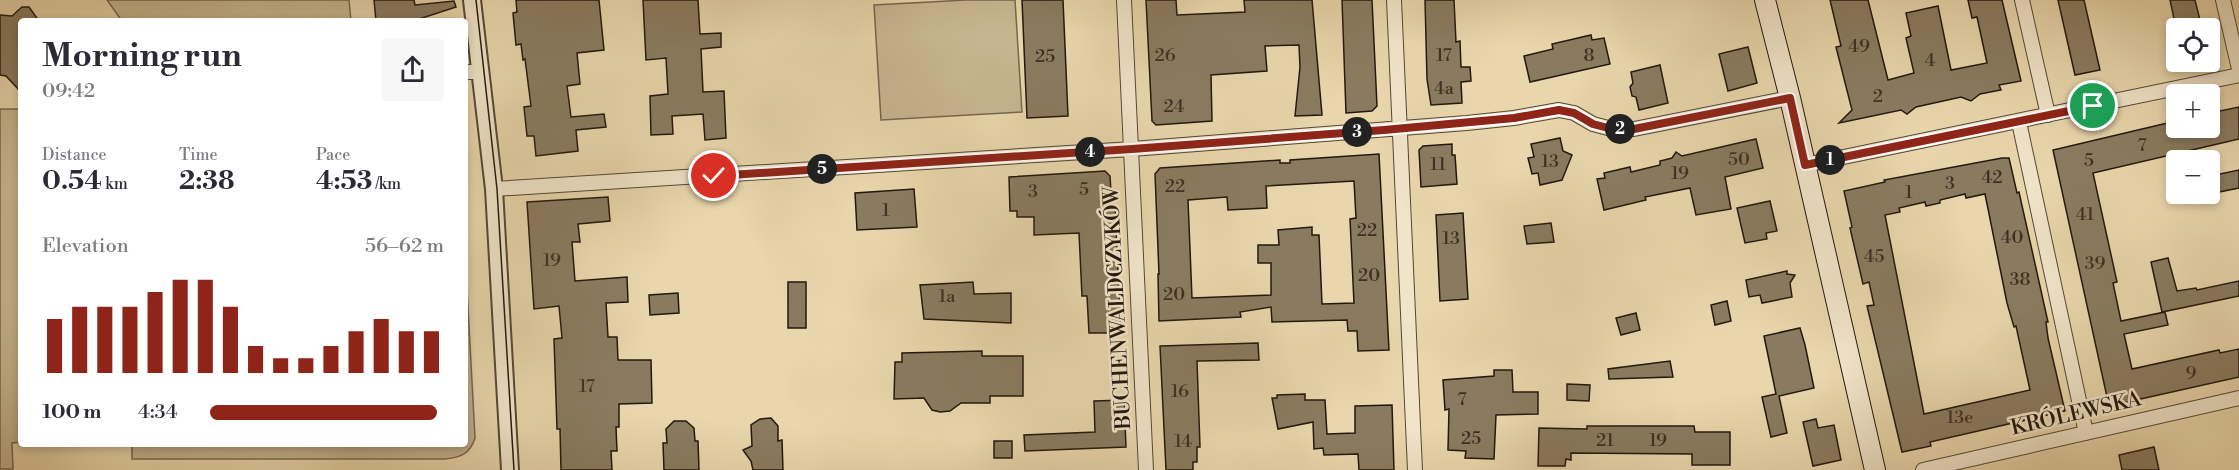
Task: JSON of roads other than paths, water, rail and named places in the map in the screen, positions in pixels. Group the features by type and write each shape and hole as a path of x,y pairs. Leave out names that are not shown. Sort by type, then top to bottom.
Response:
{"main road":[{"path":"1765,0 1790,98 1875,470"}],"street":[{"path":"472,0 473,72 494,189 510,470"},
{"name":"BUCHENWALDCZYKÓW","path":"1124,0 1146,470"},
{"path":"1394,0 1415,470"},
{"path":"2022,0 2048,115"},
{"path":"2223,0 2239,69"},
{"path":"1805,165 2239,75"},
{"path":"494,189 1132,149 1400,129 1514,118 1559,110 1574,113 1593,124 1608,128 1634,129 1790,98"},
{"path":"2019,122 2086,433"},
{"name":"KRÓLEWSKA","path":"1923,470 2239,398"}],"tram line":[{"path":"476,0 497,189 514,470"}]}
